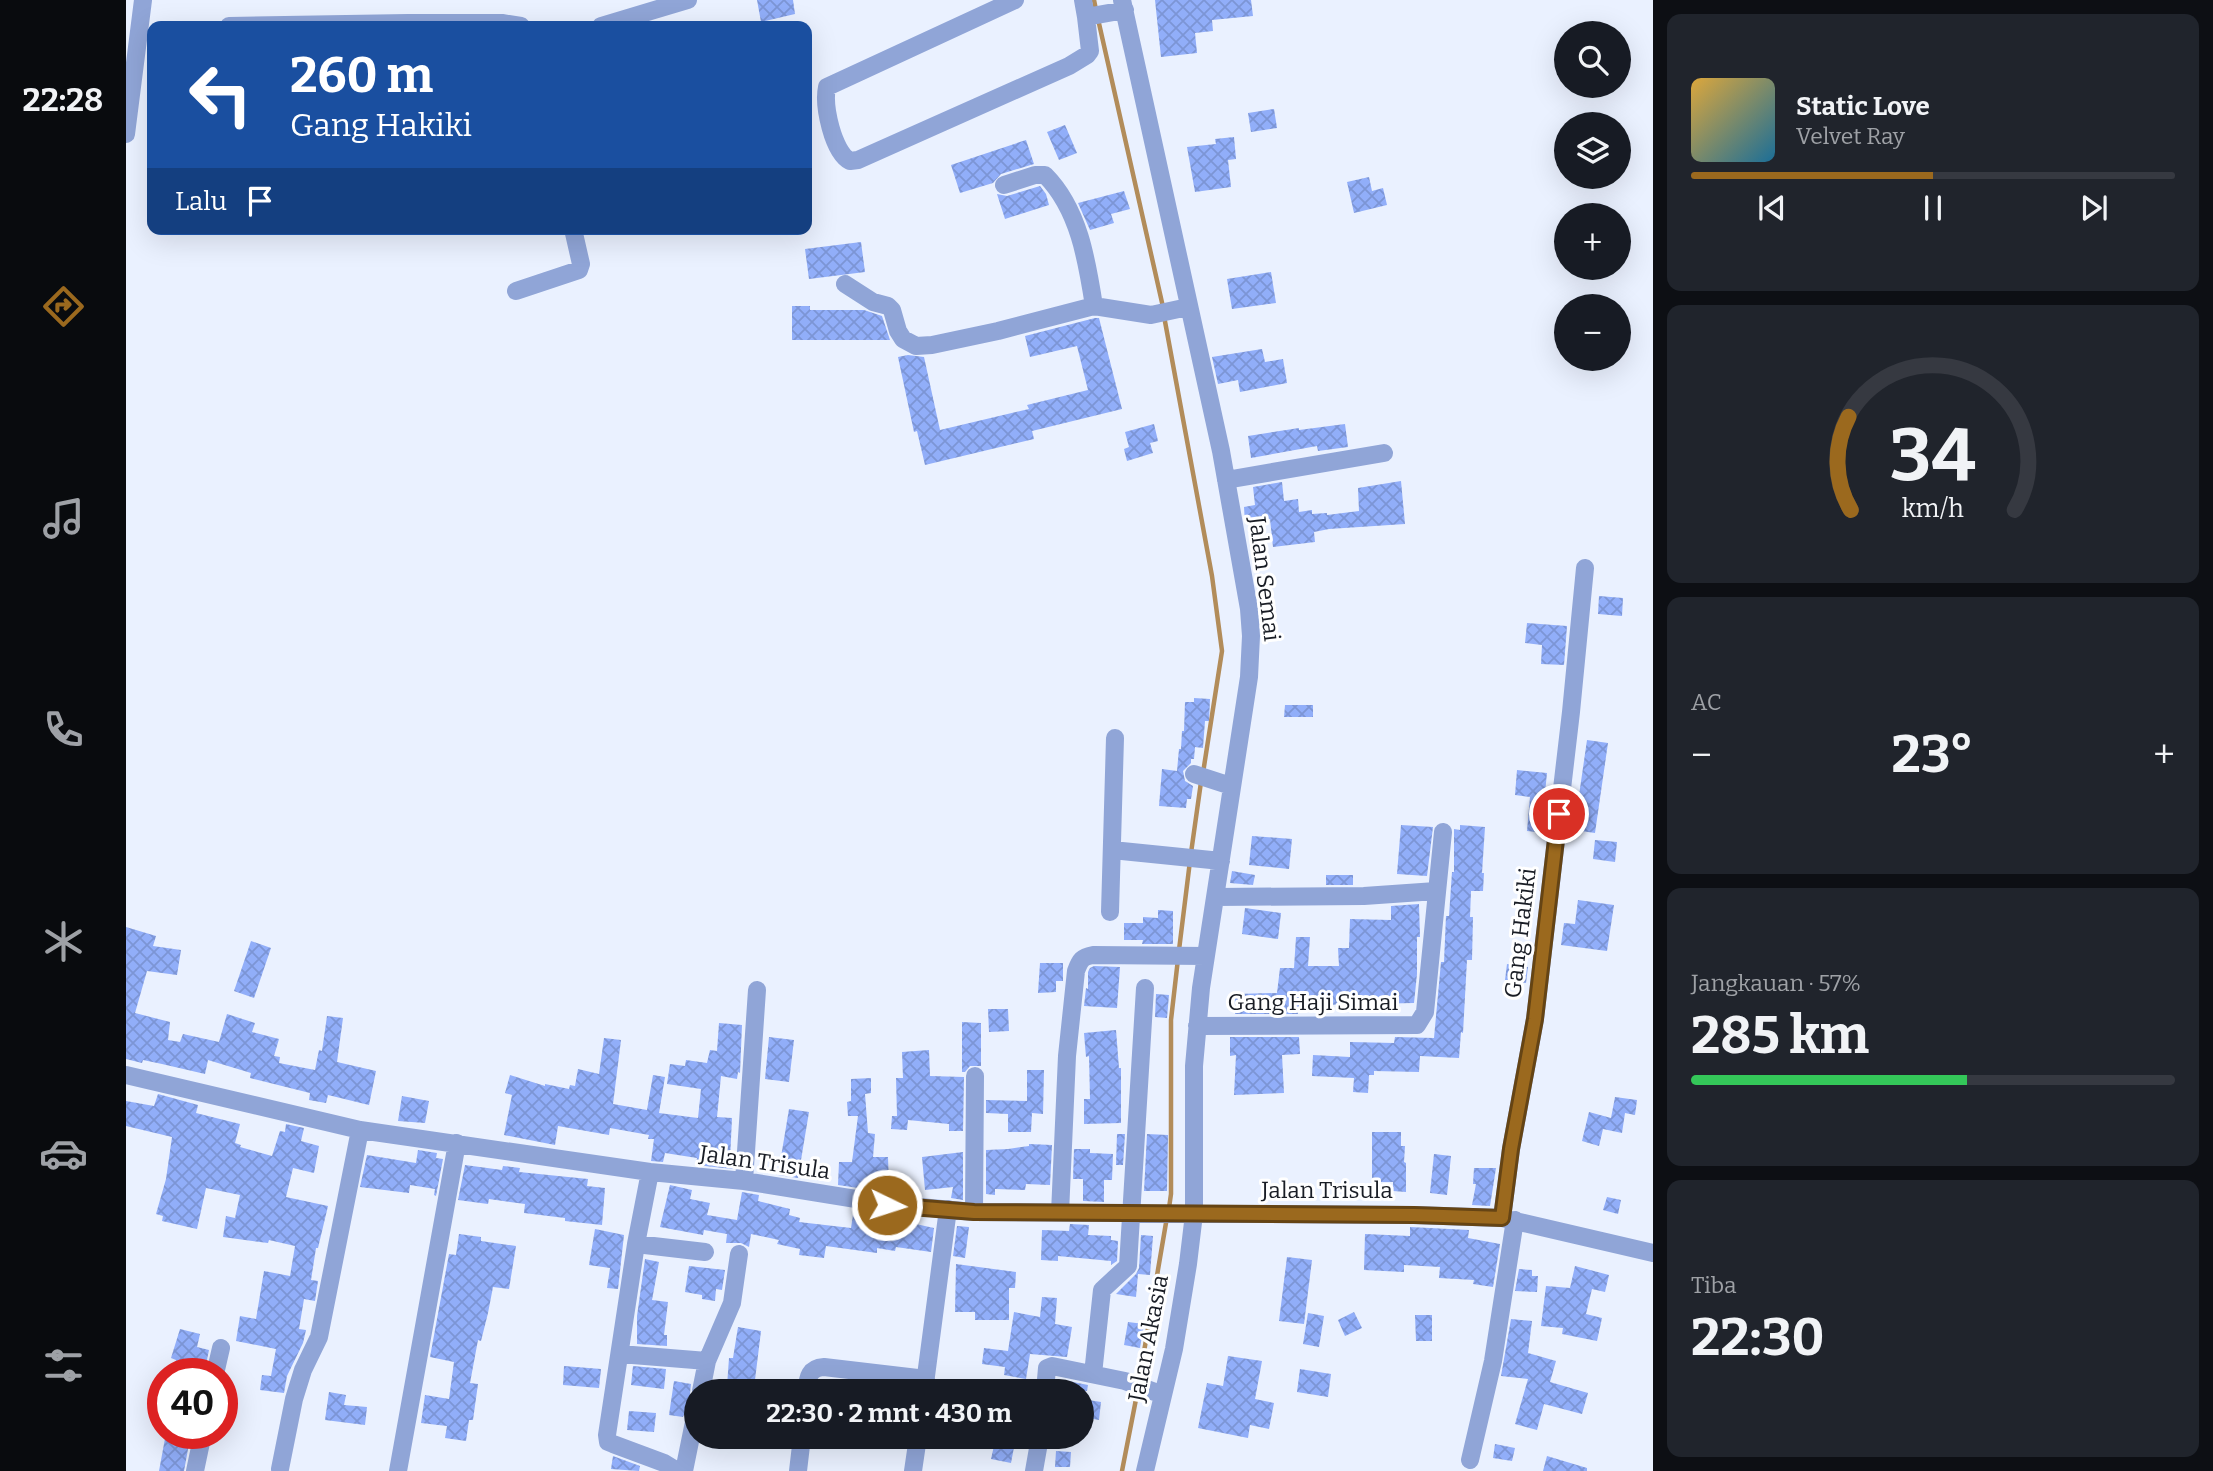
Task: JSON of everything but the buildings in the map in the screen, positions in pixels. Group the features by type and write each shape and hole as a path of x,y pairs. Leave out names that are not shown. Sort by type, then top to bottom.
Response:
{"street":[{"path":"126,134 145,29 143,0"},
{"path":"614,21 688,0"},
{"path":"1015,0 827,87 825,103 840,153 850,162 858,160 1079,61 1090,51 1088,11 1121,8"},
{"name":"Jalan Semai","path":"1121,8 1226,480 1251,636 1249,677 1214,781 1220,861 1216,897 1200,956 1190,1214"},
{"path":"1004,185 1035,175 1045,175 1057,187 1068,205 1085,257 1094,306"},
{"path":"516,291 579,270 581,264 574,235"},
{"path":"845,284 873,302 888,306 903,339 916,346 998,331 1094,306 1151,315 1186,308"},
{"path":"1226,480 1384,453"},
{"name":"Gang Hakiki","path":"1470,1460 1493,1361 1509,1219 1511,1149 1535,1019 1586,568"},
{"path":"1110,912 1115,738"},
{"name":"Gang Haji Simai","path":"1197,1026 1417,1026 1425,1012 1443,832"},
{"path":"1112,850 1220,861"},
{"path":"1216,897 1364,896 1436,891"},
{"path":"1060,1213 1067,1056 1079,961 1093,956 1200,956"},
{"path":"1093,1374 1102,1290 1128,1266 1145,988"},
{"path":"744,1181 757,990"},
{"name":"Jalan Trisula","path":"126,1075 360,1130 650,1172 744,1181 887,1205 974,1212 1414,1215 1509,1219 1653,1254"},
{"path":"974,1212 975,1076"},
{"path":"280,1469 294,1399 303,1370 319,1337 360,1130"},
{"path":"398,1471 457,1143"},
{"path":"650,1172 636,1244 607,1435 608,1442 664,1463 677,1471"},
{"path":"926,1379 948,1209"},
{"name":"Jalan Akasia","path":"1145,1471 1175,1341 1190,1214"},
{"path":"636,1244 705,1252"},
{"path":"703,1379 707,1361 732,1303 739,1254"},
{"path":"219,1358 221,1348"},
{"path":"620,1354 707,1361"},
{"path":"1046,1379 1047,1367 1052,1366 1133,1384 1161,1395"},
{"path":"809,1379 810,1372 824,1367 891,1379"},
{"path":"195,1471 200,1449"},
{"path":"684,1471 688,1449"},
{"path":"798,1471 801,1449"},
{"path":"913,1471 916,1449"},
{"path":"1034,1471 1038,1449"}],"waterway":[{"path":"1094,0 1096,10"},
{"path":"1098,19 1163,307"},
{"path":"1164,316 1212,576 1222,651 1203,773"},
{"path":"1191,853 1201,782"},
{"path":"1179,950 1190,861"},
{"path":"1169,1208 1171,1020 1178,959"},
{"path":"1139,1381 1167,1217"},
{"path":"1122,1471 1138,1389"}],"route":[{"path":"887,1205 974,1212 1502,1218 1511,1149 1535,1019 1559,814"}]}
